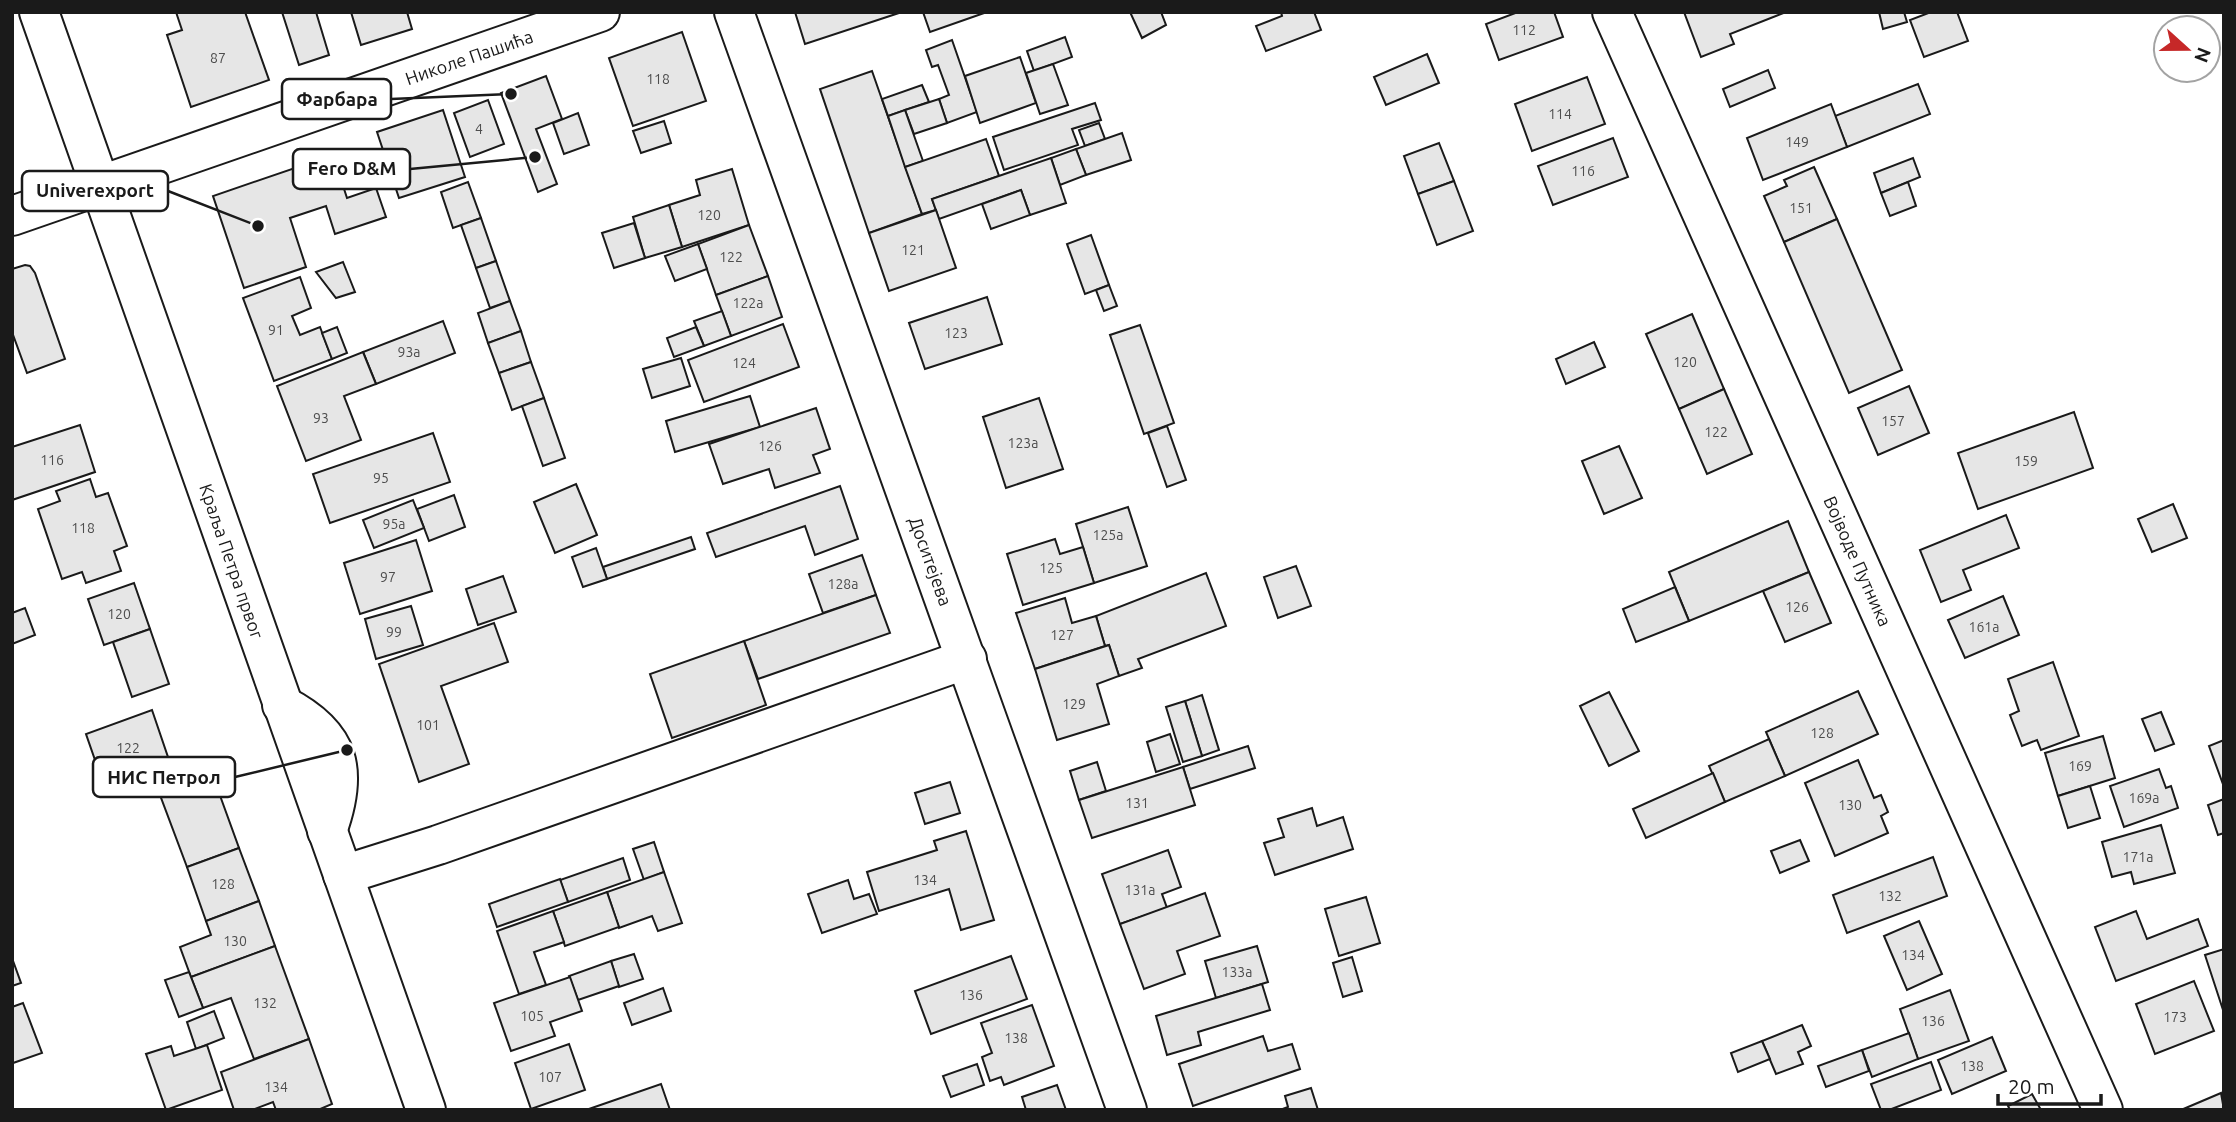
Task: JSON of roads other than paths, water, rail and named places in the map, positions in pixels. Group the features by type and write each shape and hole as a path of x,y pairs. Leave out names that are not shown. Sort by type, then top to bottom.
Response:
{"street":[{"name":"Краља Петра првог","path":"38,12 426,1110"},
{"name":"Николе Пашића","path":"12,216 600,12"},
{"name":"Доситејева","path":"734,12 1127,1110"},
{"name":"Војводе Путника","path":"1612,12 2103,1110"},
{"path":"343,875 438,845 967,659"}],"place":[{"name":"Фарбара","path":"511,94"},
{"name":"Fero D&M","path":"535,157"},
{"name":"Univerexport","path":"258,226"},
{"name":"НИС Петрол","path":"347,750"}]}
